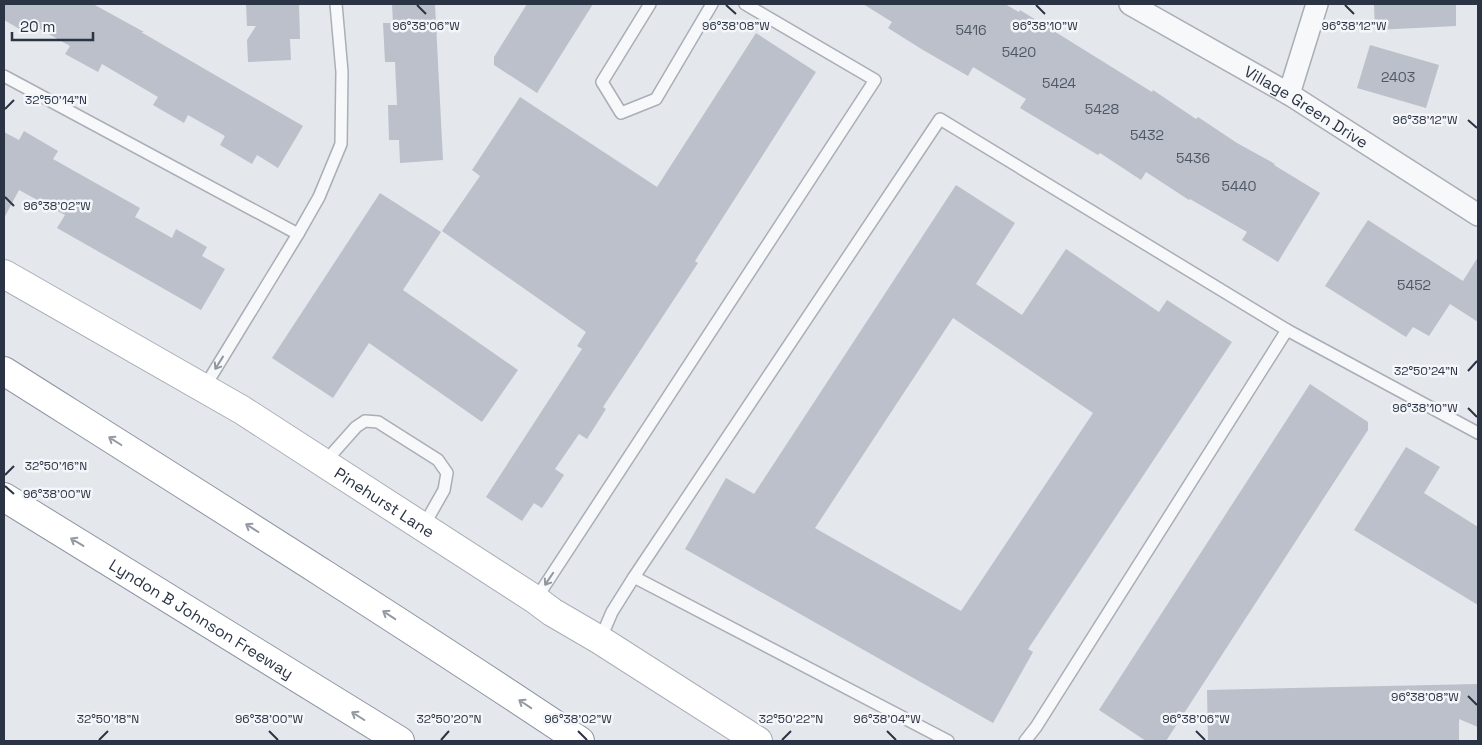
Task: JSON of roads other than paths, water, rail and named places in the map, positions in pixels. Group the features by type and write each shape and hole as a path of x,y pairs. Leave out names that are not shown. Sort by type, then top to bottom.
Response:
{"main road":[{"name":"Pinehurst Lane","path":"4,274 242,410 552,612 600,640 758,741"},
{"path":"4,371 315,567 580,741"},
{"name":"Lyndon B Johnson Freeway","path":"4,497 400,741"}],"street":[{"name":"Village Green Drive","path":"1130,4 1289,94 1478,216"},
{"path":"1289,94 1317,4"}],"lane":[{"path":"203,388 319,198 341,144 342,72 336,4"},
{"path":"650,4 602,82 621,113 656,99 712,4"},
{"path":"536,600 875,80 745,4"},
{"path":"4,76 298,234"},
{"path":"600,640 612,612 634,577 940,119 1287,330 1478,433"},
{"path":"1025,741 1042,719 1287,330"},
{"path":"324,463 356,427 365,421 378,422 438,460 447,473 444,490 423,527"},
{"path":"634,577 948,741"}]}
